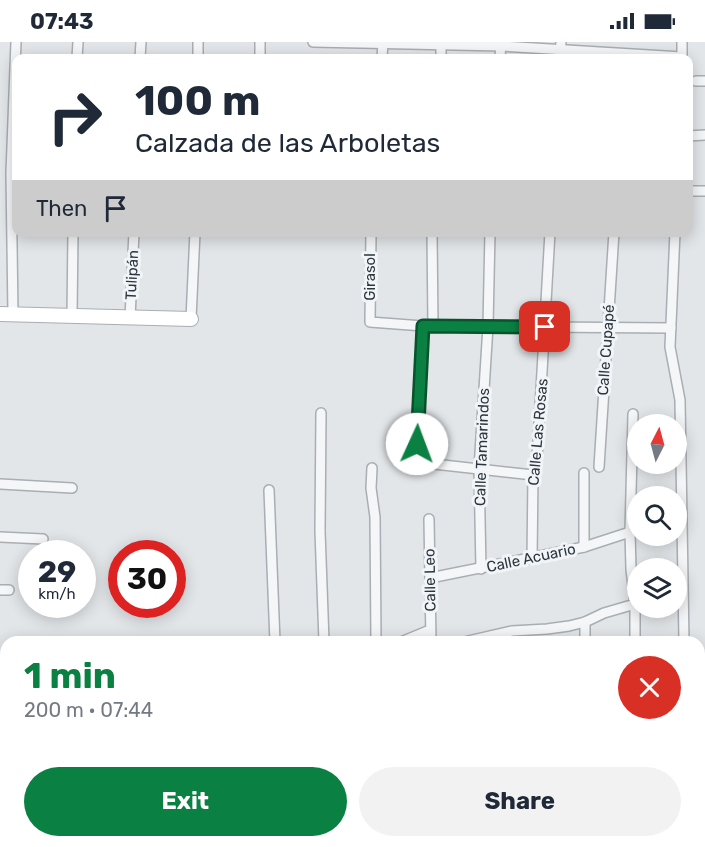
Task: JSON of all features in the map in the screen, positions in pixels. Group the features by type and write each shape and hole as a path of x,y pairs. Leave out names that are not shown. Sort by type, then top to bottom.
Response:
{"street":[{"path":"313,42 501,44 601,54"},
{"path":"12,213 7,314 191,320 195,237"},
{"path":"72,316 73,237"},
{"name":"Tulipán","path":"130,318 134,237"},
{"name":"Girasol","path":"370,237 370,322 428,326"},
{"path":"432,237 428,326 417,462 533,475"},
{"name":"Calle Tamarindos","path":"481,569 479,469 488,326 490,237"},
{"name":"Calle Las Rosas","path":"532,559 533,475 537,459 550,237"},
{"name":"Calle Cupapé","path":"599,467 614,237"},
{"path":"675,237 670,347 680,400 684,636"},
{"path":"428,326 671,328"},
{"path":"321,413 320,531 324,636"},
{"path":"372,468 371,488 375,517 376,636"},
{"path":"584,473 584,547"},
{"path":"0,484 72,488"},
{"path":"269,489 274,636"},
{"name":"Calle Leo","path":"429,519 430,636"},
{"name":"Calle Acuario","path":"430,578 532,559 584,547 627,533"},
{"path":"0,537 43,539"},
{"path":"490,636 585,622 627,606"},
{"path":"635,618 635,636"},
{"path":"585,622 585,636"},
{"path":"416,636 430,630"}],"route":[{"path":"417,444 423,326 545,327"}]}
